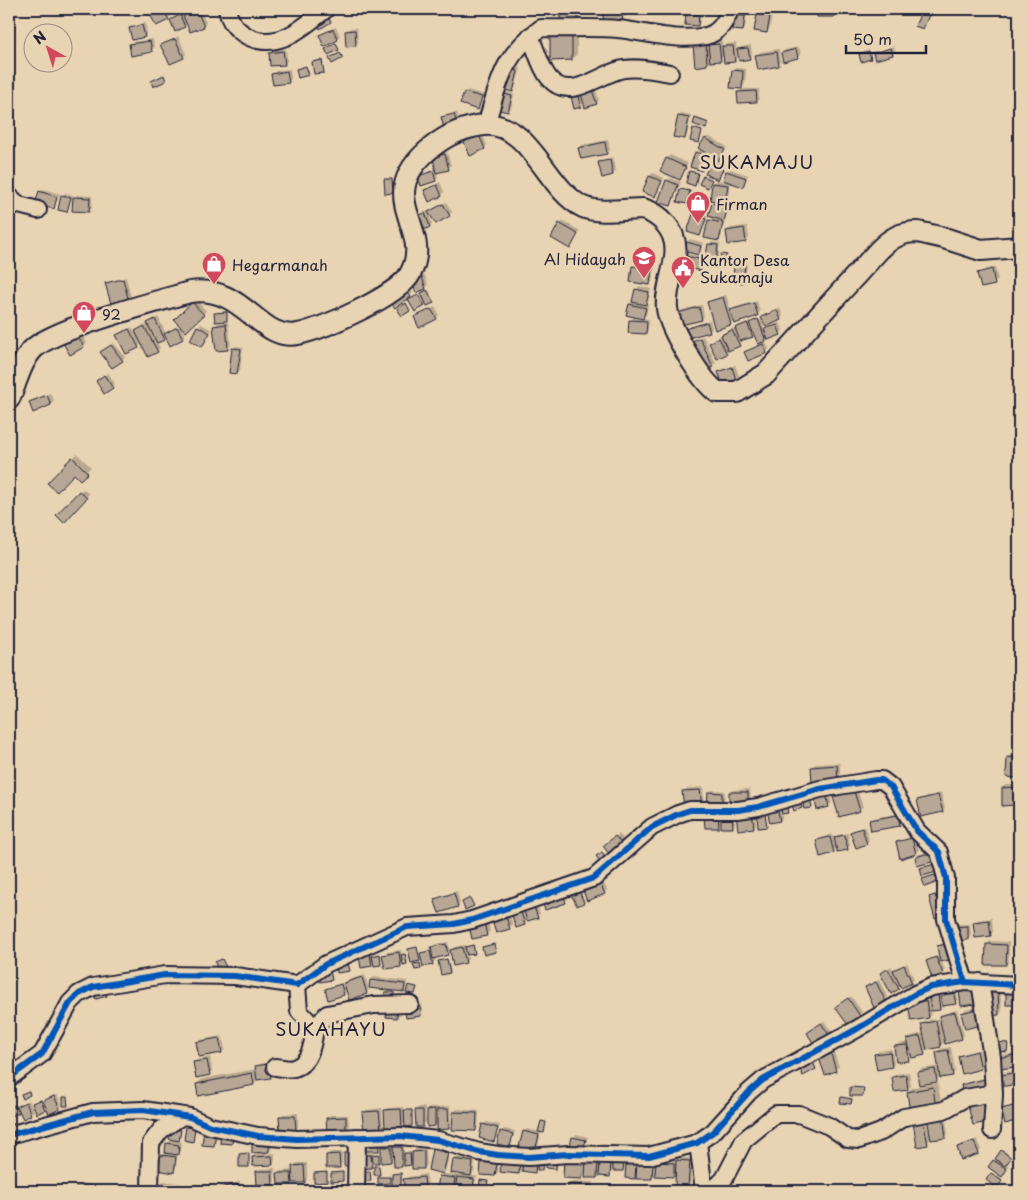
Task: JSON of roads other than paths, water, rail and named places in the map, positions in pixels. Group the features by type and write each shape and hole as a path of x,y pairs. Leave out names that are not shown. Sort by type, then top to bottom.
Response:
{"main road":[{"path":"9,399 26,358 42,342 85,325 190,292 202,290 223,294 238,303 265,326 286,335 310,331 376,302 404,283 414,264 415,240 403,197 404,186 413,165 436,144 449,136 460,130 486,125 496,126 520,140 560,188 577,204 593,210 643,209 651,211 668,226 675,237 677,256 666,295 668,320 701,378 717,392 737,392 766,374 879,250 894,237 901,234 918,232 988,251 1019,247"}],"street":[{"path":"227,9 230,19 237,28 256,40 266,42 275,41 299,30 326,9"},
{"path":"486,125 503,68 530,36 541,28 617,29 692,38 708,36 718,30 728,18 730,9"},
{"path":"530,36 548,77 562,86 577,87 593,83 622,69 670,73"},
{"path":"9,196 18,205 38,210"},
{"path":"9,1078 42,1054 70,1003 80,994 93,987 165,975 235,976 296,985 326,964 407,927 454,924 472,920 594,878 652,827 678,814 690,810 738,810 758,807 820,789 882,780 891,787 917,831 939,852 946,878 946,919 972,982 992,1058 994,1093 992,1130"},
{"path":"9,1135 101,1111 143,1110 182,1116 234,1132 258,1136 297,1139 400,1136 438,1140 479,1152 529,1157 568,1154 649,1156 674,1151 698,1142 713,1132 749,1092 772,1075 857,1029 915,994 946,984 972,982 1019,985"},
{"path":"296,985 299,1011 315,1028"},
{"path":"275,1067 294,1069 302,1064 313,1045 315,1028 327,1014 374,1006 410,1004"},
{"path":"712,1191 724,1179 744,1140 776,1114 799,1114 829,1126 848,1139 859,1140 881,1132 904,1117 944,1110 966,1098 994,1093"},
{"path":"150,1191 151,1143 161,1130 182,1116"},
{"path":"356,1191 357,1137"},
{"path":"698,1142 704,1191"}],"place":[{"name":"Firman","path":"698,224"},
{"name":"Al Hidayah","path":"644,279"},
{"name":"Hegarmanah","path":"214,285"},
{"name":"Kantor Desa Sukamaju","path":"683,289"},
{"name":"92","path":"84,334"}],"district":[{"name":"SUKAMAJU","path":"757,161"},
{"name":"SUKAHAYU","path":"331,1028"}]}
